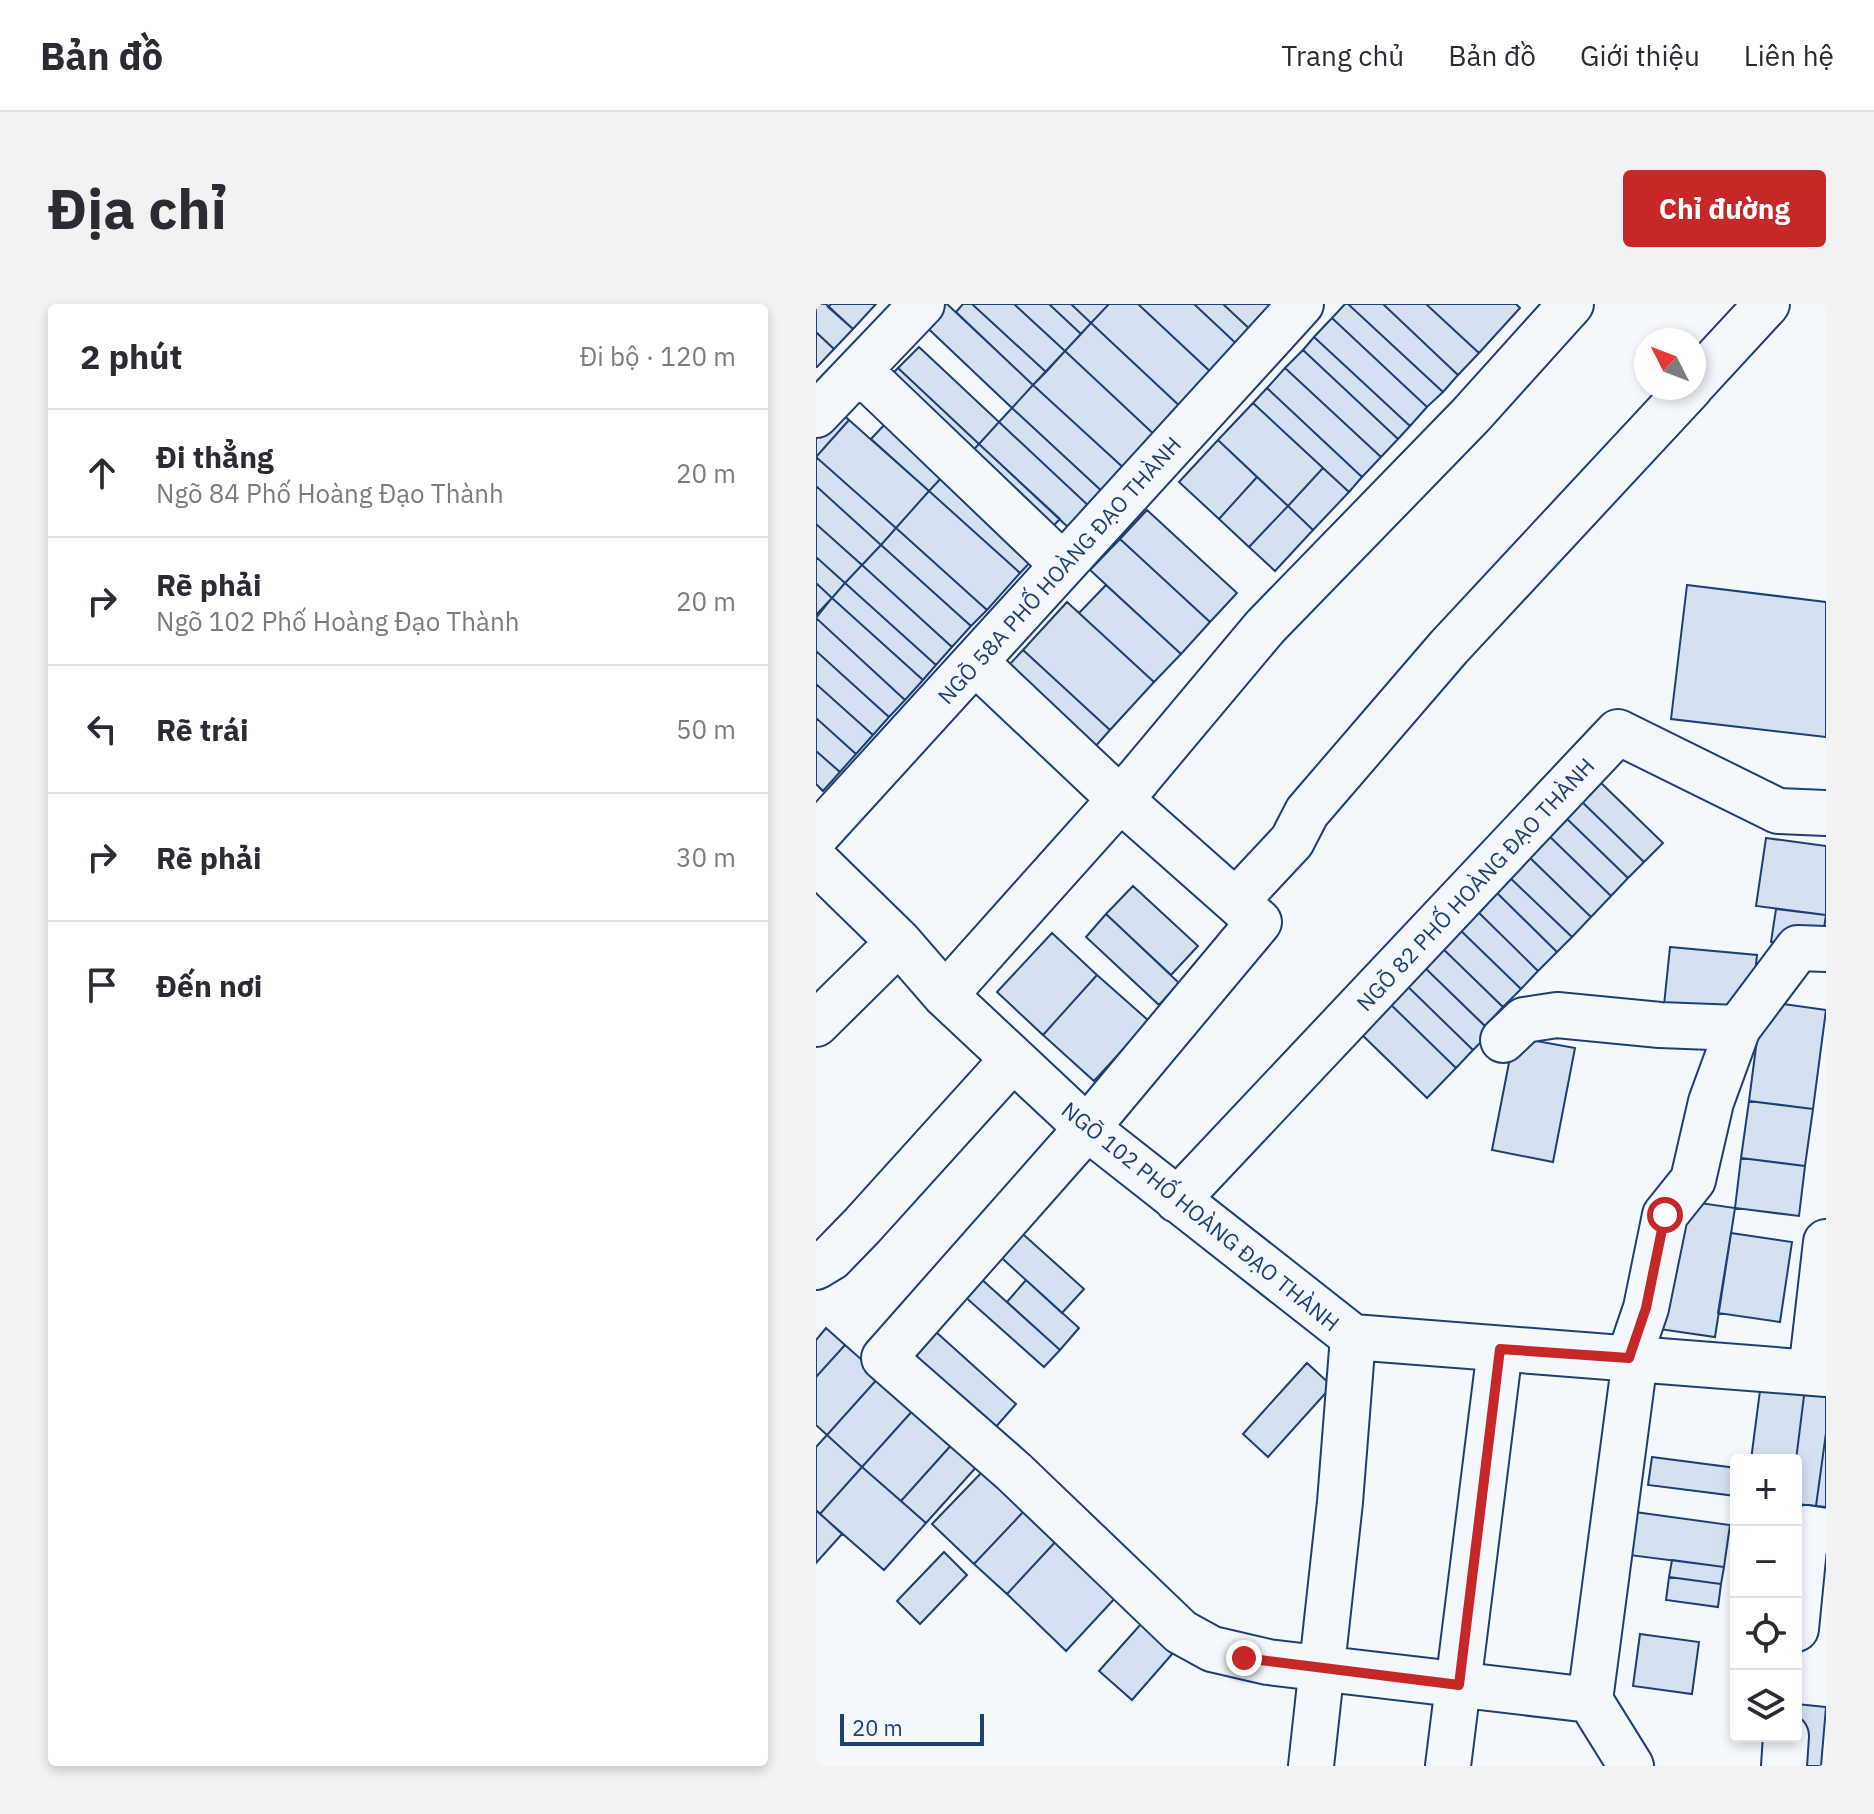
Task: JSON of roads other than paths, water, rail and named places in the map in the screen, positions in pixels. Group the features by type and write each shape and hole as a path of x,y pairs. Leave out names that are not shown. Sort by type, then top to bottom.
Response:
{"street":[{"path":"816,415 922,304"},
{"path":"945,995 1120,799 1265,627 1471,415 1571,304"},
{"path":"1706,370 1767,304"},
{"name":"NGÕ 58A PHỐ HOÀNG ĐẠO THÀNH","path":"816,836 1063,565 1290,308"},
{"path":"859,370 1063,565"},
{"path":"1236,901 1292,841 1307,812 1449,647 1679,400"},
{"path":"975,662 1120,799 1259,922 1087,1128 884,1358 1014,1472 1181,1632 1212,1649 1244,1658 1590,1700"},
{"name":"NGÕ 82 PHỐ HOÀNG ĐẠO THÀNH","path":"1177,1200 1618,732 1778,811 1826,813"},
{"name":"NGÕ 102 PHỐ HOÀNG ĐẠO THÀNH","path":"816,861 899,942 945,995 1087,1128 1353,1337 1819,1373"},
{"path":"816,1024 899,942"},
{"path":"1631,1766 1590,1700 1632,1359 1665,1215 1693,1180 1711,1102 1738,1028 1798,948 1826,949"},
{"path":"1503,1040 1524,1020 1557,1015 1660,1025 1738,1028"},
{"path":"816,1267 831,1258 862,1226 1013,1059"},
{"path":"1819,1373 1826,1242"},
{"path":"1311,1766 1340,1502 1353,1337"},
{"path":"1448,1766 1500,1349"},
{"path":"1799,1598 1806,1528 1826,1531"},
{"path":"1784,1766 1786,1742"}]}
